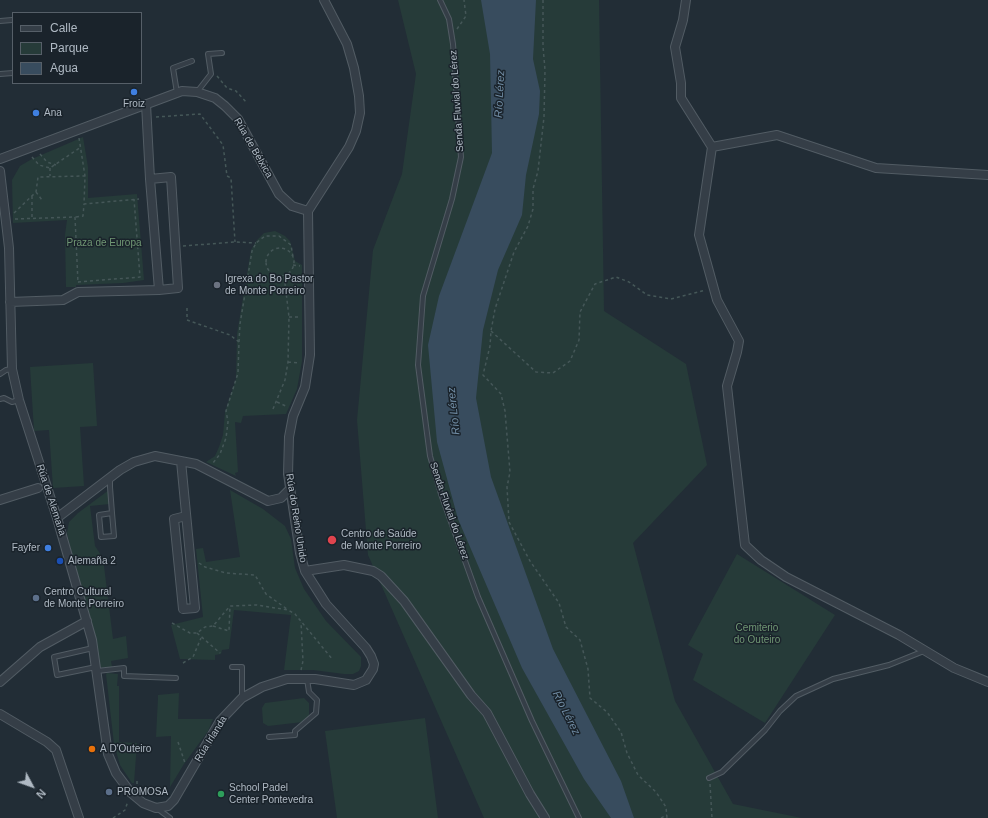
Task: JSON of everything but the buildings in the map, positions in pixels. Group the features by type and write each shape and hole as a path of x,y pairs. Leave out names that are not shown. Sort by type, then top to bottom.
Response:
{"street":[{"path":"308,211 349,147 356,131 360,113 356,74 348,44 324,0"},
{"path":"686,0 683,20 675,47 681,83 681,98 712,147 700,235 717,300 738,341 737,352 727,386 745,545 761,560 786,577 899,635 954,668 988,682"},
{"name":"Rúa de Bélxica","path":"0,159 182,91 197,92 215,98 226,106 238,119 279,194 292,206 308,211"},
{"path":"146,104 150,179 159,290"},
{"path":"712,147 778,135 876,168 988,174"},
{"name":"Rúa de Alemaña","path":"0,171 9,248 12,369 19,400 57,518 94,648 110,760 116,773 131,793 143,803 156,808"},
{"path":"10,302 63,300 78,292 159,290 178,288 171,178 150,179"},
{"name":"Rúa do Reino Unido","path":"308,211 310,355 305,387 293,416 289,437 288,474 300,553 305,571 326,604 371,656 374,664 370,675"},
{"path":"57,518 134,462 156,456 196,464 268,501 281,498 290,488"},
{"path":"181,461 195,608 183,609 174,519 186,516"},
{"path":"0,500 38,488"},
{"path":"305,571 344,565 373,571 381,576 404,601 472,695 487,713 530,794 545,818"},
{"path":"0,682 40,647 87,621"},
{"name":"Rúa Irlanda","path":"156,808 168,806 174,800 220,721 242,698 262,687 287,679 307,679 354,685 366,680 370,675"},
{"path":"0,714 47,742 56,750 79,818"}],"lane":[{"path":"440,0 449,20 452,36"},
{"path":"0,22 12,20"},
{"name":"Senda Fluvial do Lérez","path":"452,36 461,157 452,199 423,296 418,365 430,456 441,494 478,597 532,720 579,818"},
{"path":"197,92 212,71 208,54 222,53"},
{"path":"177,93 173,68 192,61"},
{"path":"0,74 12,73"},
{"path":"0,374 6,370 12,369"},
{"path":"0,399 4,398 12,402 19,400"},
{"path":"110,478 114,536 101,537 99,514 112,513"},
{"path":"94,648 54,657 57,675 97,669 124,668 124,676 176,678"},
{"path":"709,778 722,772 766,730 780,711 796,696 833,679 889,665 924,650"},
{"path":"232,667 242,667 242,698"},
{"path":"269,737 295,735 295,731 316,713 317,700 309,692 307,679"},
{"path":"156,808 170,818"}],"path":[{"name":"Senda Fluvial do Lérez","path":"452,36 466,16 464,0"},
{"path":"543,0 543,46 545,70 544,117 538,171 533,189 532,209 528,226 514,252 505,279 491,331 490,346 483,374 501,394 504,411 510,472 507,487 509,522 530,561 559,603 566,627 580,640 588,669 590,698 607,712 621,732 627,752 638,775 656,792 666,807 667,818"},
{"path":"212,71 227,88 236,91 247,103"},
{"path":"154,117 200,114 223,145 227,176 231,178 235,242"},
{"path":"79,136 85,176 83,216 11,218 36,192 38,177 85,176"},
{"path":"31,156 39,165 50,168 80,147"},
{"path":"39,152 47,162 56,165"},
{"path":"50,168 50,176"},
{"path":"36,192 42,200"},
{"path":"32,196 32,218"},
{"path":"78,282 140,277 134,199"},
{"path":"84,204 139,199"},
{"path":"75,217 78,285"},
{"path":"211,466 220,454 226,438 228,422 226,411 238,373 240,324 252,251 256,243 265,236 279,236 291,245 293,265 291,269 284,275 275,275 268,269 266,261 267,256 273,250 282,248 287,250 292,257"},
{"path":"183,246 235,242 256,243"},
{"path":"293,265 304,266"},
{"path":"273,409 285,380 288,362 289,317 284,275"},
{"path":"491,331 536,372 553,373 570,361 579,340 580,312 595,284 616,277 629,282 647,295 671,299 713,288"},
{"path":"187,308 187,320 230,335 239,342"},
{"path":"289,317 305,316"},
{"path":"288,362 304,363"},
{"path":"277,402 292,408"},
{"path":"200,563 205,567 226,573 255,575 266,594 288,610 301,622 333,660"},
{"path":"212,626 230,606 257,605 288,610"},
{"path":"172,623 190,633 197,633 205,627 212,626 229,631 230,606"},
{"path":"300,672 303,661 301,622"},
{"path":"197,633 220,653"},
{"path":"183,664 193,657 201,638"},
{"path":"178,742 186,765"},
{"path":"709,778 712,818"},
{"path":"136,784 137,780"},
{"path":"113,818 125,810 128,801"},
{"path":"661,818 667,815"}],"green space":[{"path":"398,0 599,0 604,311 686,364 707,465 633,543 675,701 733,804 802,818 484,818 368,555 357,420 373,250 402,174 416,74"},
{"name":"Praza de Europa","path":"83,137 88,167 88,198 137,194 144,280 66,287 65,235 67,220 13,223 12,180 20,166 32,159"},
{"path":"275,231 285,236 290,241 295,261 302,265 302,361 297,389 286,414 243,416 241,423 235,422 238,472 235,473 236,476 206,462 215,456 219,447 223,435 225,412 236,379 237,334 251,250 257,240 264,233"},
{"path":"93,363 97,426 80,427 84,486 53,488 49,430 34,431 30,367"},
{"path":"109,490 110,504 90,506 95,546 103,558 113,639 126,636 128,658 111,661 112,667 99,668 67,533 69,522 78,513"},
{"path":"230,490 263,509 285,526 291,539 295,568 304,589 326,621 361,657 361,666 359,671 353,674 344,674 313,670 284,670 291,615 234,610 229,649 222,650 221,654 215,655 215,660 180,659 171,625 203,617 196,549 203,548 206,562 240,557"},
{"name":"Cemiterio do Outeiro","path":"737,554 835,615 765,723 693,680 703,654 688,645"},
{"path":"107,673 118,674 119,742 137,743 134,783 132,783 120,765 114,744"},
{"path":"179,693 178,719 213,719 208,731 184,764 170,787 171,736 156,737 158,695"},
{"path":"304,698 309,703 309,716 303,722 268,726 263,723 262,708 265,703"},
{"path":"425,718 438,818 337,818 325,731"}],"water":[{"name":"Río Lérez","path":"481,0 536,0 533,59 540,91 539,114 526,175 522,215 498,270 483,330 476,398 491,477 553,649 621,781 634,818 611,818 584,779 522,668 458,519 437,442 428,345 439,296 492,153 490,54"}],"place":[{"name":"Froiz","path":"134,92"},
{"name":"Ana","path":"36,113"},
{"name":"Igrexa do Bo Pastor de Monte Porreiro","path":"217,285"},
{"name":"Centro de Saúde de Monte Porreiro","path":"332,540"},
{"name":"Fayfer","path":"48,548"},
{"name":"Alemaña 2","path":"60,561"},
{"name":"Centro Cultural de Monte Porreiro","path":"36,598"},
{"name":"A D'Outeiro","path":"92,749"},
{"name":"PROMOSA","path":"109,792"},
{"name":"School Padel Center Pontevedra","path":"221,794"}]}
